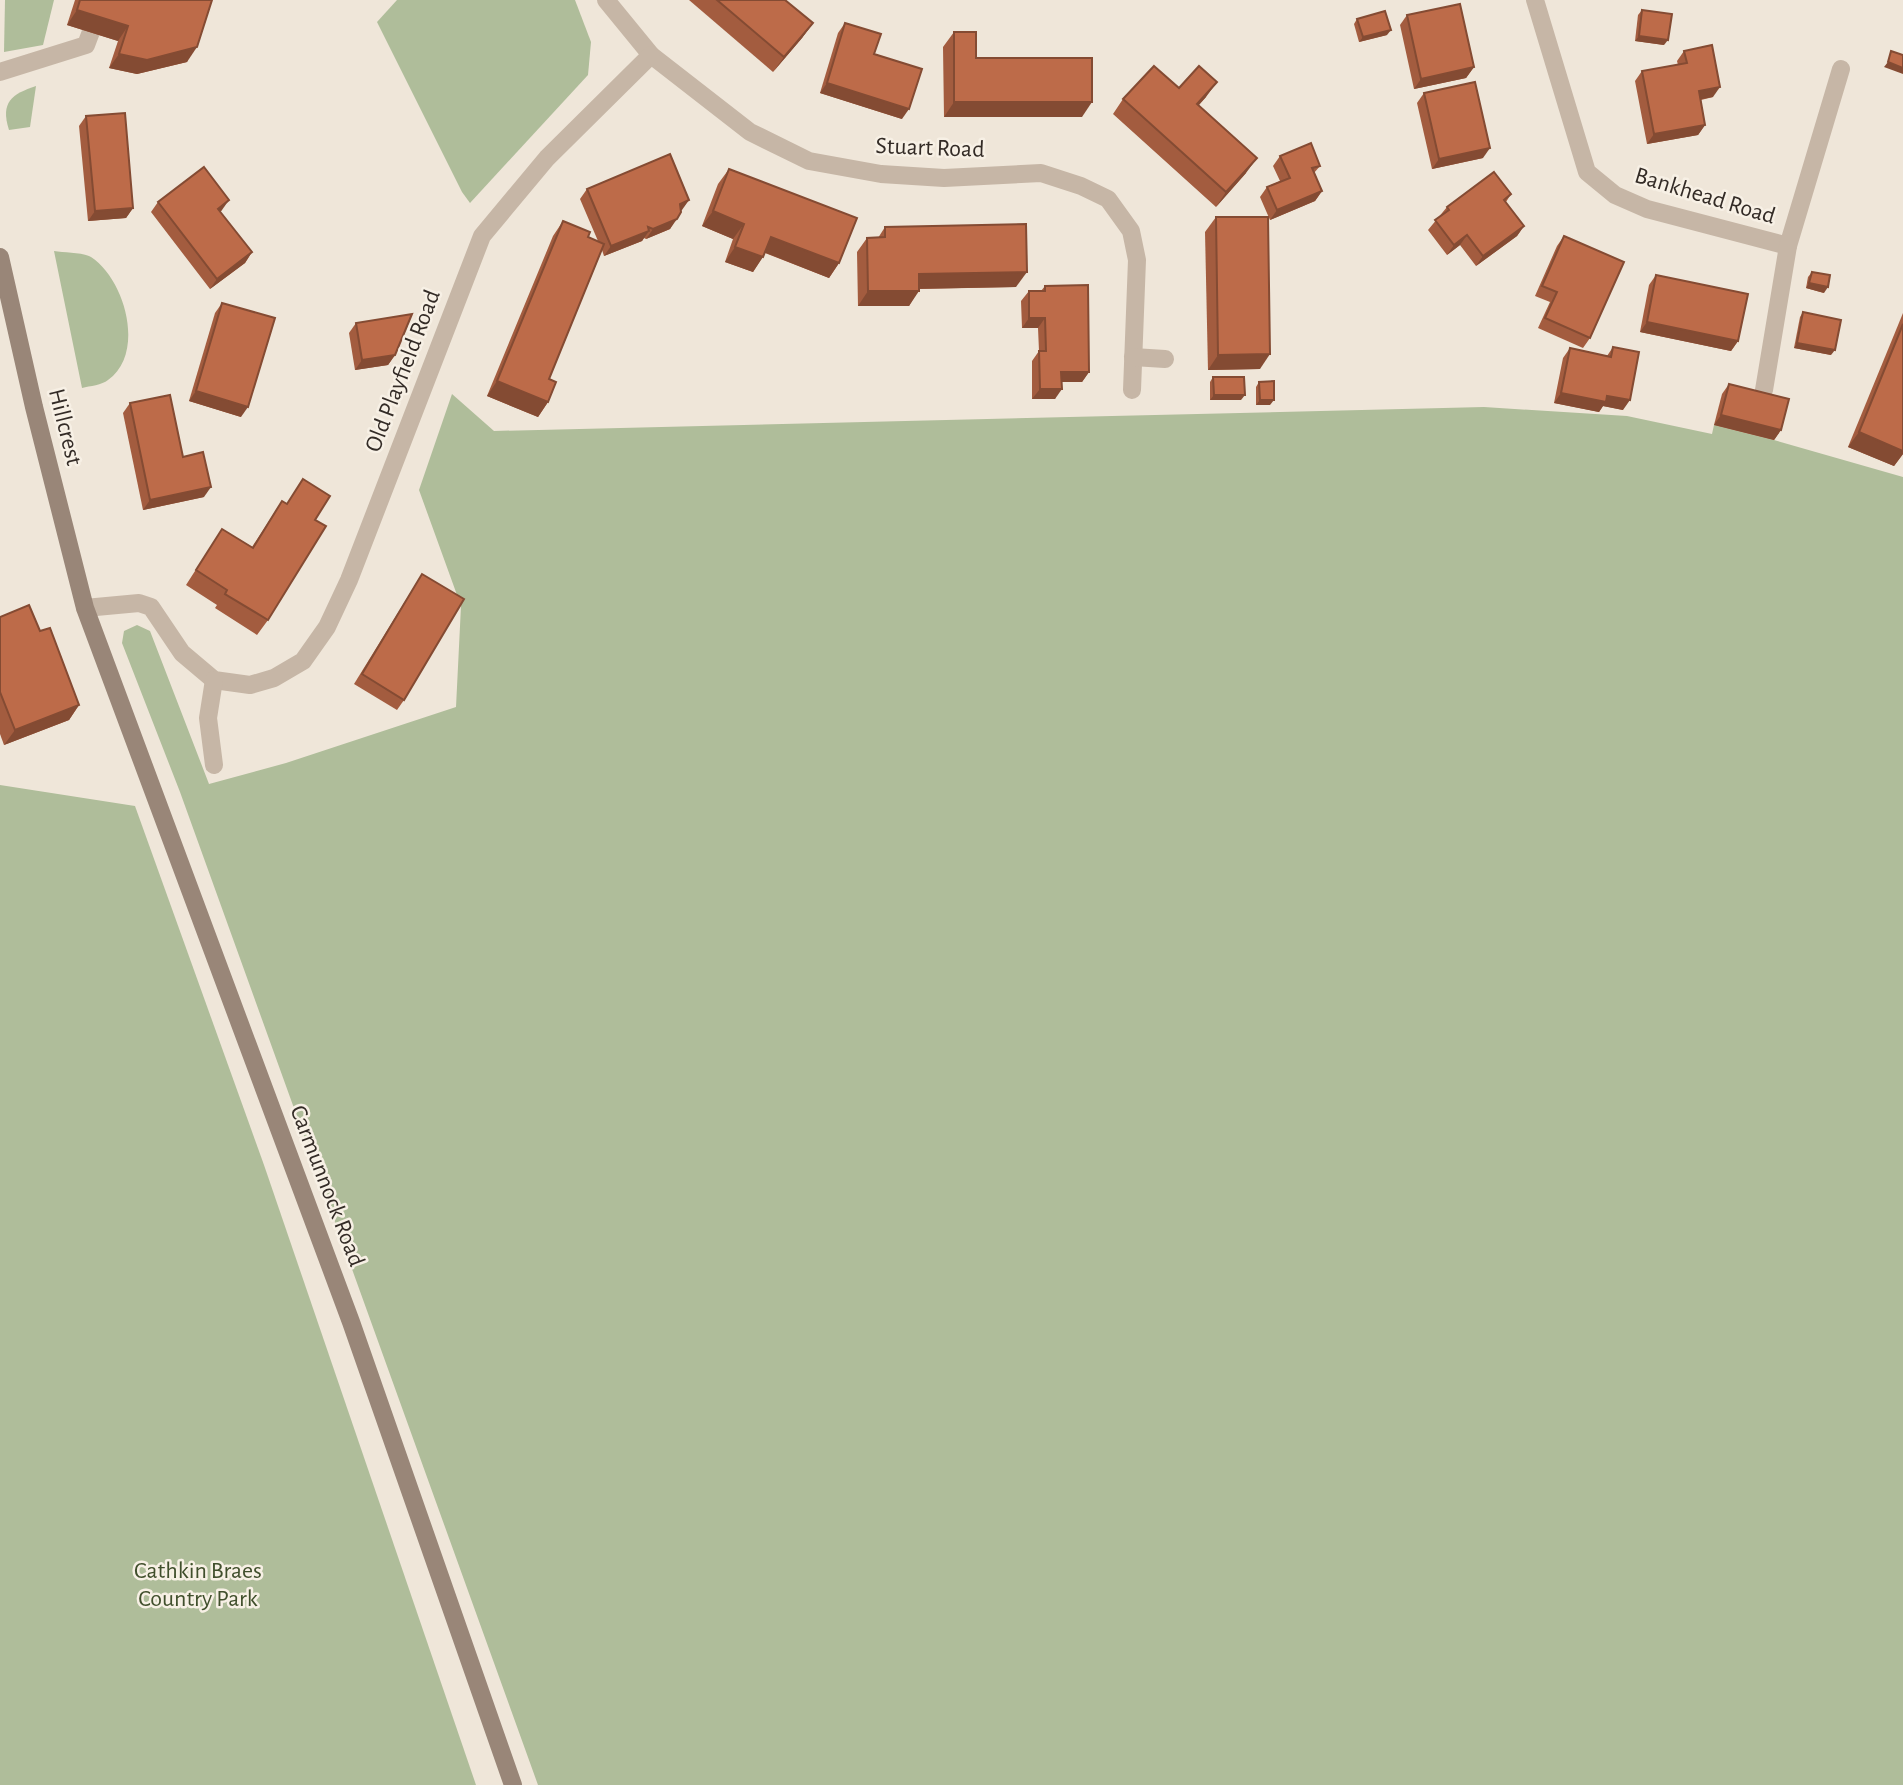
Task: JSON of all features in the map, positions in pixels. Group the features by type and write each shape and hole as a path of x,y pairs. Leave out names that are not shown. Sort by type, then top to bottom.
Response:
{"street":[{"path":"0,72 86,45 103,0"},
{"name":"Stuart Road","path":"606,0 651,55 750,132 809,161 881,174 944,178 1041,173 1081,186 1108,199 1131,231 1137,260 1132,390"},
{"name":"Bankhead Road","path":"1535,0 1587,172 1615,195 1647,209 1788,246"},
{"name":"Old Playfield Road","path":"214,680 250,685 274,678 303,661 327,627 349,580 482,236 547,158 651,55"},
{"name":"Bankhead Road","path":"1764,390 1788,246 1841,69"},
{"name":"Hillcrest","path":"0,257 34,407 85,608"},
{"path":"1133,357 1165,359"},
{"path":"85,608 139,603 151,607 182,653 214,680 208,718 214,765"},
{"name":"Carmunnock Road","path":"85,608 351,1322 513,1785"}],"green space":[{"path":"5,0 54,0 43,45 4,52"},
{"path":"397,0 575,0 591,42 588,75 470,203 377,22"},
{"path":"36,86 30,127 9,130 6,112 10,101 20,92"},
{"path":"54,251 91,257 103,267 121,298 128,335 126,352 120,368 103,383 82,388"},
{"path":"452,394 494,431 1484,407 1627,416 1712,434 1714,425 1903,477 1903,1785 538,1785 180,792 122,643 124,631 137,625 150,631 209,784 286,763 456,707 461,606 419,490"},
{"name":"Cathkin Braes Country Park","path":"0,785 135,806 264,1165 476,1785 0,1785"}],"building":[{"path":"80,0 212,0 197,47 147,60 119,54 128,26 77,10"},
{"path":"717,0 785,0 813,23 784,57"},
{"path":"1460,4 1474,67 1421,79 1407,15"},
{"path":"1642,10 1672,14 1668,40 1639,36"},
{"path":"1385,11 1391,30 1363,37 1357,19"},
{"path":"845,23 881,34 874,54 922,69 909,109 827,83"},
{"path":"954,32 976,32 976,58 1092,58 1092,102 954,102"},
{"path":"1712,45 1720,87 1699,91 1705,125 1654,134 1642,71 1687,63 1684,51"},
{"path":"1891,51 1903,55 1903,68 1888,62"},
{"path":"1154,66 1179,88 1199,66 1217,82 1197,104 1257,158 1226,192 1123,99"},
{"path":"1475,82 1490,148 1439,159 1424,93"},
{"path":"125,113 133,208 95,211 86,116"},
{"path":"1311,143 1320,166 1312,168 1322,191 1277,210 1267,187 1290,178 1280,156"},
{"path":"670,154 689,200 680,204 681,212 677,219 653,229 648,227 649,231 611,246 587,189"},
{"path":"204,167 229,200 218,209 252,252 217,279 158,202"},
{"path":"729,169 857,218 839,263 771,237 763,257 735,247 744,224 713,211"},
{"path":"1494,172 1511,194 1504,200 1524,226 1483,256 1467,235 1454,245 1435,220 1449,210 1447,207"},
{"path":"1216,217 1268,217 1270,354 1218,355"},
{"path":"563,221 590,232 588,237 604,244 549,379 556,382 548,402 497,381"},
{"path":"1026,224 1027,272 919,274 919,291 868,291 867,238 885,237 885,227"},
{"path":"1564,236 1624,262 1590,338 1545,318 1557,292 1542,286"},
{"path":"1812,272 1830,275 1828,287 1809,283"},
{"path":"1656,275 1748,294 1738,341 1647,322"},
{"path":"1088,285 1089,372 1061,372 1062,389 1040,389 1039,351 1046,351 1045,318 1029,318 1029,291 1045,291 1045,286"},
{"path":"222,303 275,318 248,407 196,391"},
{"path":"1803,312 1841,320 1835,350 1797,343"},
{"path":"412,314 395,355 362,360 356,323"},
{"path":"1903,324 1903,451 1859,432"},
{"path":"1613,347 1639,352 1630,400 1607,396 1606,402 1561,393 1570,348 1611,357"},
{"path":"1213,377 1244,377 1245,395 1214,395"},
{"path":"1274,381 1274,400 1260,400 1259,382"},
{"path":"1729,384 1789,399 1781,430 1721,415"},
{"path":"170,395 183,457 203,452 211,487 150,500 130,403"},
{"path":"303,479 330,496 315,520 326,526 268,620 225,594 227,590 196,570 222,529 253,548 282,501 287,504"},
{"path":"422,574 464,599 404,700 362,674"},
{"path":"29,605 40,631 50,628 79,705 15,730 0,692 0,617"}]}
